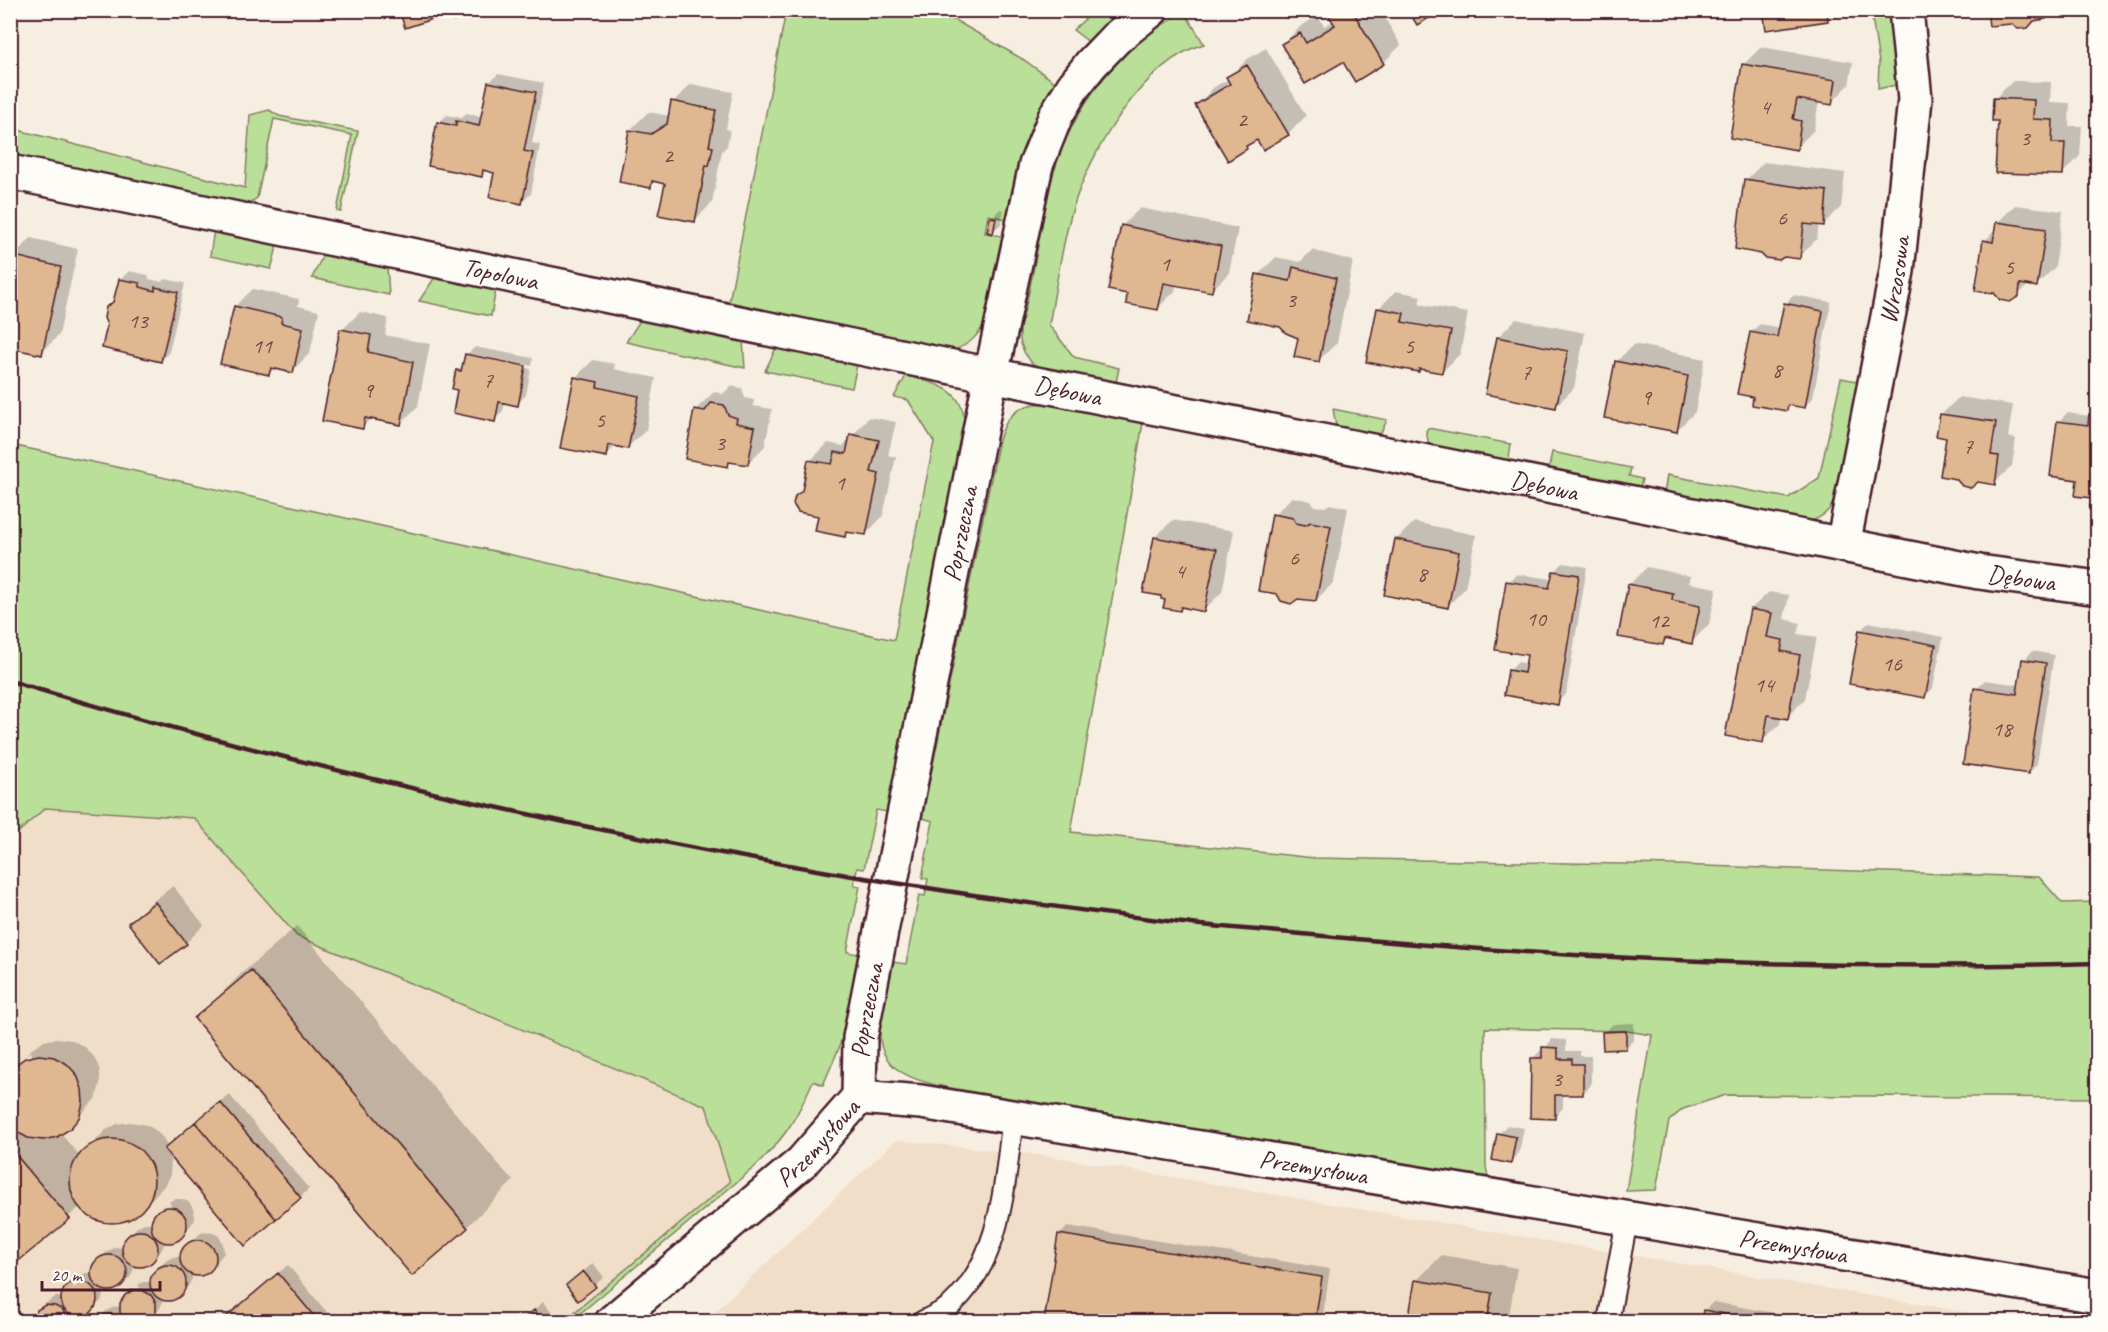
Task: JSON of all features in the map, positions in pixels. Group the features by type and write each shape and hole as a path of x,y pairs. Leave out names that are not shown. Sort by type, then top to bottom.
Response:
{"street":[{"name":"Poprzeczna","path":"859,1097 860,1038 991,375 1029,195 1046,137 1073,87 1116,38 1151,10"},
{"name":"Wrzosowa","path":"1843,545 1898,260 1916,99 1906,10"},
{"name":"Topolowa","path":"10,172 991,375"},
{"name":"Dębowa","path":"991,375 1979,572 2097,588"},
{"name":"Przemysłowa","path":"612,1322 802,1162 859,1097 921,1102 2097,1296"}],"lane":[{"path":"922,1322 949,1307 972,1282 987,1255 999,1213 1013,1118"},
{"path":"1608,1322 1627,1220"}],"shaded area":[{"path":"45,808 194,818 297,936 706,1106 730,1182 564,1321 11,1321 10,839"},
{"path":"896,1140 1049,1156 2018,1321 704,1322"}],"green space":[{"path":"786,11 939,11 1024,60 1056,83 1031,131 1014,183 1006,219 988,215 985,233 1002,236 983,326 977,335 965,345 950,351 728,307"},
{"path":"1094,11 1122,11 1089,42 1073,30"},
{"path":"1184,11 1204,44 1182,54 1161,69 1141,89 1122,111 1092,161 1069,222 1049,325 1074,357 1119,368 1115,387 1041,370 1024,352 1020,341 1020,327 1030,290 1048,194 1059,156 1086,102 1111,70 1144,38"},
{"path":"1871,11 1891,11 1896,85 1878,89 1879,62"},
{"path":"269,110 279,116 358,131 341,212 337,211 352,135 274,119 257,198 245,206 11,157 10,128 245,188 250,115"},
{"path":"214,230 276,243 271,269 210,256"},
{"path":"324,253 387,266 389,295 312,278"},
{"path":"435,277 496,289 491,316 419,301"},
{"path":"641,319 743,341 745,368 626,342"},
{"path":"776,348 857,365 852,388 765,371"},
{"path":"906,376 938,385 955,396 964,415 964,428 888,812 876,810 864,869 857,868 854,885 860,886 847,952 858,954 839,1048 823,1085 813,1081 790,1126 757,1165 571,1321 564,1321 730,1182 706,1106 297,936 194,818 45,808 11,839 11,445 894,640 934,442 908,400 894,397"},
{"path":"1841,378 1862,382 1838,493 1830,508 1820,517 1809,522 1664,495 1667,475 1788,498 1819,478"},
{"path":"1034,404 1045,404 1143,423 1071,832 1314,858 1676,865 2039,877 2062,903 2097,902 2097,1098 1726,1095 1683,1109 1669,1121 1656,1190 1626,1191 1652,1035 1626,1031 1485,1028 1488,1178 944,1087 912,1078 899,1070 888,1061 882,1048 880,1031 884,1005 893,962 906,964 919,895 925,896 928,879 922,878 933,821 922,818 998,444 1006,424 1014,413"},
{"path":"1333,409 1387,420 1378,439 1337,432"},
{"path":"1428,428 1511,444 1508,464 1430,450 1426,431"},
{"path":"1552,452 1631,468 1629,476 1642,479 1639,491 1548,473"}],"building":[{"path":"399,10 485,11 453,21 451,13 405,28"},
{"path":"1339,10 1352,10 1384,64 1355,82 1343,62 1305,84 1281,44 1300,33 1306,43 1335,25 1329,16"},
{"path":"1408,10 1443,10 1417,25"},
{"path":"1738,10 1762,10 1738,14"},
{"path":"1763,10 1827,10 1828,21 1766,30"},
{"path":"1987,10 2045,10 2046,19 2034,21 2028,28 2018,29 2011,24 1989,26"},
{"path":"1742,64 1836,80 1832,105 1797,99 1793,119 1801,121 1797,150 1730,138"},
{"path":"1247,65 1289,135 1263,150 1257,140 1228,161 1195,105 1230,84 1226,77"},
{"path":"488,82 536,92 524,151 533,153 522,204 489,197 494,173 483,170 482,177 428,166 437,122 456,126 456,121 479,126"},
{"path":"1993,98 2034,100 2033,119 2053,120 2052,143 2065,143 2063,175 1995,173 1998,121 1992,121"},
{"path":"671,101 716,110 709,146 713,147 709,166 706,165 695,222 658,215 665,184 652,181 651,188 619,182 629,130 651,134 667,124"},
{"path":"1744,179 1827,191 1824,226 1804,224 1800,259 1765,258 1761,254 1735,249"},
{"path":"990,217 996,218 993,234 987,232"},
{"path":"1996,222 2046,229 2037,287 2020,284 2019,296 2010,302 2000,300 1994,293 1975,291 1983,240 1993,242"},
{"path":"1121,225 1221,246 1212,292 1164,283 1158,310 1126,304 1127,294 1108,290"},
{"path":"11,255 61,267 42,355 10,348"},
{"path":"1293,267 1336,278 1319,362 1294,357 1298,338 1286,333 1280,327 1247,320 1256,274 1290,281"},
{"path":"119,279 140,283 140,287 155,291 155,287 178,292 161,362 102,348 107,325 104,318 106,307 113,302"},
{"path":"1784,303 1823,311 1805,408 1788,405 1787,411 1752,405 1753,397 1737,394 1750,332 1777,337"},
{"path":"234,306 282,317 281,323 303,328 293,373 271,368 269,375 220,364"},
{"path":"1377,308 1404,313 1402,322 1451,331 1442,373 1419,369 1419,372 1366,362"},
{"path":"340,329 371,335 368,352 413,362 401,425 365,418 363,429 322,421"},
{"path":"1497,337 1568,351 1556,408 1485,394"},
{"path":"465,354 526,366 518,406 499,402 495,422 453,413 457,390 452,389 456,370 461,371"},
{"path":"1615,361 1688,376 1677,432 1604,418"},
{"path":"574,377 598,382 597,387 639,396 628,449 609,445 607,457 560,448"},
{"path":"711,403 724,405 728,415 737,418 736,423 755,427 748,465 729,462 728,467 685,459 694,409 705,411"},
{"path":"1940,414 1996,422 1991,455 1999,456 1995,485 1978,482 1971,488 1962,486 1956,479 1940,476 1946,438 1936,436"},
{"path":"2089,414 2098,414 2098,508 2090,507 2092,498 2075,496 2077,480 2050,476 2057,421 2088,425"},
{"path":"850,434 879,440 871,472 879,474 866,535 846,532 845,537 815,531 818,516 798,512 793,504 795,496 802,491 808,460 832,464 835,452 846,454"},
{"path":"1272,514 1293,518 1296,523 1305,525 1311,522 1331,526 1316,601 1298,599 1291,604 1281,601 1277,594 1258,591"},
{"path":"1154,537 1217,549 1204,612 1181,607 1180,611 1163,608 1165,600 1161,599 1161,596 1143,593"},
{"path":"1395,539 1459,552 1448,608 1384,595"},
{"path":"1553,571 1579,575 1558,705 1504,695 1508,670 1524,673 1527,655 1495,650 1506,581 1549,588"},
{"path":"1628,584 1673,593 1672,600 1700,606 1692,644 1665,638 1663,645 1618,637"},
{"path":"1750,609 1772,613 1767,637 1783,640 1781,651 1800,655 1788,719 1768,715 1763,743 1725,736"},
{"path":"1859,630 1936,645 1925,698 1849,684"},
{"path":"2022,659 2046,663 2029,774 1963,764 1974,688 2017,694"},
{"path":"2098,712 2098,769 2094,769"},
{"path":"155,902 187,944 160,964 128,923"},
{"path":"251,970 468,1228 412,1276 194,1018"},
{"path":"1626,1031 1626,1049 1603,1050 1602,1032"},
{"path":"1542,1047 1558,1048 1558,1059 1572,1059 1572,1064 1583,1064 1583,1095 1555,1095 1555,1119 1530,1118 1531,1058 1542,1058"},
{"path":"39,1055 54,1057 67,1064 77,1075 82,1089 83,1103 79,1118 70,1129 57,1137 43,1140 28,1138 10,1127 10,1069 25,1058"},
{"path":"220,1102 301,1198 276,1219 195,1122"},
{"path":"195,1122 276,1219 245,1246 164,1149"},
{"path":"1497,1133 1516,1137 1511,1164 1492,1160"},
{"path":"112,1139 128,1142 142,1151 151,1165 154,1181 151,1197 142,1211 128,1220 112,1223 96,1220 82,1211 73,1197 70,1181 73,1165 82,1151 96,1142"},
{"path":"10,1148 70,1219 10,1268"},
{"path":"169,1207 182,1212 187,1225 182,1238 169,1243 156,1238 151,1225 156,1212"},
{"path":"140,1231 153,1236 158,1249 153,1262 140,1267 127,1262 122,1249 127,1236"},
{"path":"1058,1234 1322,1277 1315,1322 1044,1322"},
{"path":"198,1240 211,1245 216,1258 211,1271 198,1276 185,1271 180,1258 185,1245"},
{"path":"109,1255 122,1260 127,1273 122,1286 109,1291 96,1286 91,1273 96,1260"},
{"path":"168,1265 181,1270 186,1283 181,1296 168,1301 155,1296 150,1283 155,1270"},
{"path":"583,1271 596,1287 578,1301 566,1285"},
{"path":"278,1273 319,1322 220,1322"},
{"path":"1415,1280 1492,1293 1487,1322 1408,1322"},
{"path":"79,1281 92,1286 97,1299 92,1312 79,1317 66,1312 61,1299 66,1286"},
{"path":"133,1290 142,1290 151,1295 156,1303 156,1312 149,1322 126,1322 120,1313 120,1303 125,1295"},
{"path":"45,1305 63,1310 68,1322 32,1322 37,1310"},
{"path":"534,1310 544,1322 520,1322"},
{"path":"1703,1310 1770,1322 1701,1322"},
{"path":"113,1314 123,1322 94,1322 104,1315"}],"railway":[{"path":"10,681 297,760 587,827 880,881 1027,903 1204,925 1492,950 1593,956 1795,964 2098,963"}]}
